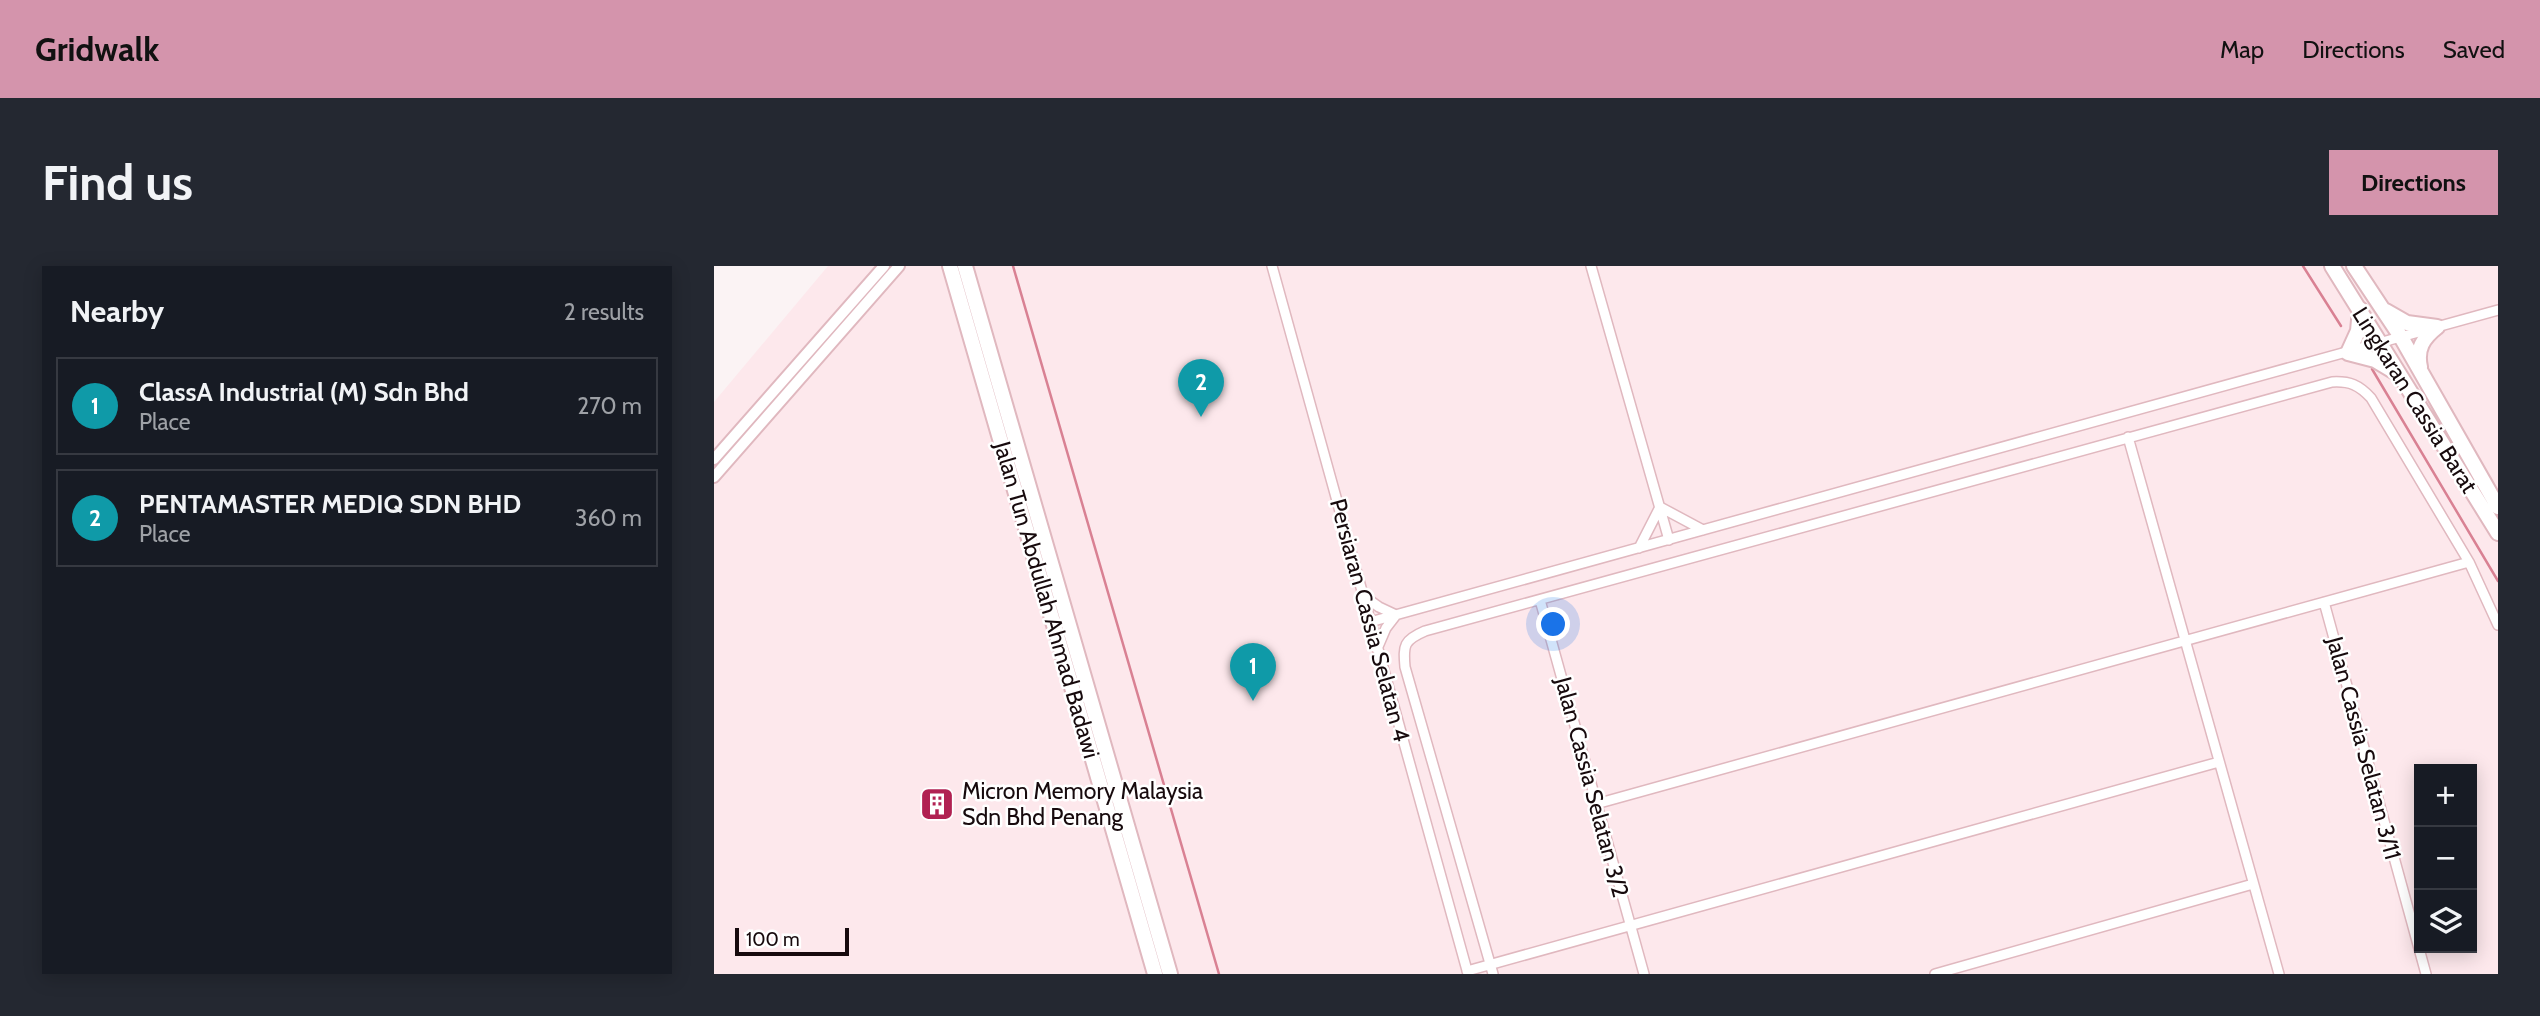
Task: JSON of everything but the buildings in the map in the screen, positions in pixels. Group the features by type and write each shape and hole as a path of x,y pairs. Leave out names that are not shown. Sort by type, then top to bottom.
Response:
{"main road":[{"name":"Jalan Tun Abdullah Ahmad Badawi","path":"950,266 1031,519 1170,974"},
{"name":"Jalan Tun Abdullah Ahmad Badawi","path":"965,266 1031,519 1156,974"},
{"name":"Lingkaran Cassia Barat","path":"2332,266 2498,534"},
{"name":"Lingkaran Cassia Barat","path":"2354,266 2401,337 2498,507"},
{"path":"2382,308 2407,323 2437,327"},
{"path":"2360,309 2358,331 2348,353 2375,360 2399,375"},
{"path":"2421,371 2418,359 2420,346 2427,335 2437,327"}],"street":[{"path":"714,459 884,266"},
{"path":"714,477 899,266"},
{"name":"Persiaran Cassia Selatan 4","path":"1272,266 1467,973"},
{"path":"1591,266 1669,540"},
{"path":"1370,622 2498,310"},
{"path":"1492,969 1405,667 1404,649 1411,637 1425,631 2128,436 2332,382 2347,381 2361,387 2371,398 2469,562 2498,625"},
{"path":"2128,436 2278,974"},
{"path":"1660,508 1703,530"},
{"path":"1639,548 1660,508"},
{"path":"1596,803 2469,562"},
{"path":"1362,595 1396,615"},
{"name":"Jalan Cassia Selatan 3/2","path":"1540,600 1644,974"},
{"name":"Jalan Cassia Selatan 3/11","path":"2324,602 2426,974"},
{"path":"1377,649 1386,628 1396,615"},
{"path":"1467,973 1492,969 1630,926 2219,762"},
{"path":"1935,974 2253,884"}],"shaded area":[{"path":"828,266 2498,266 2498,974 714,974 714,402"}],"waterway":[{"path":"1013,266 1219,974"},
{"path":"2303,266 2341,326"},
{"path":"2372,369 2498,581"}],"place":[{"name":"PENTAMASTER MEDIQ SDN BHD","path":"1201,417"},
{"name":"ClassA Industrial (M) Sdn Bhd","path":"1253,701"},
{"name":"Micron Memory Malaysia Sdn Bhd Penang","path":"937,804"}]}
